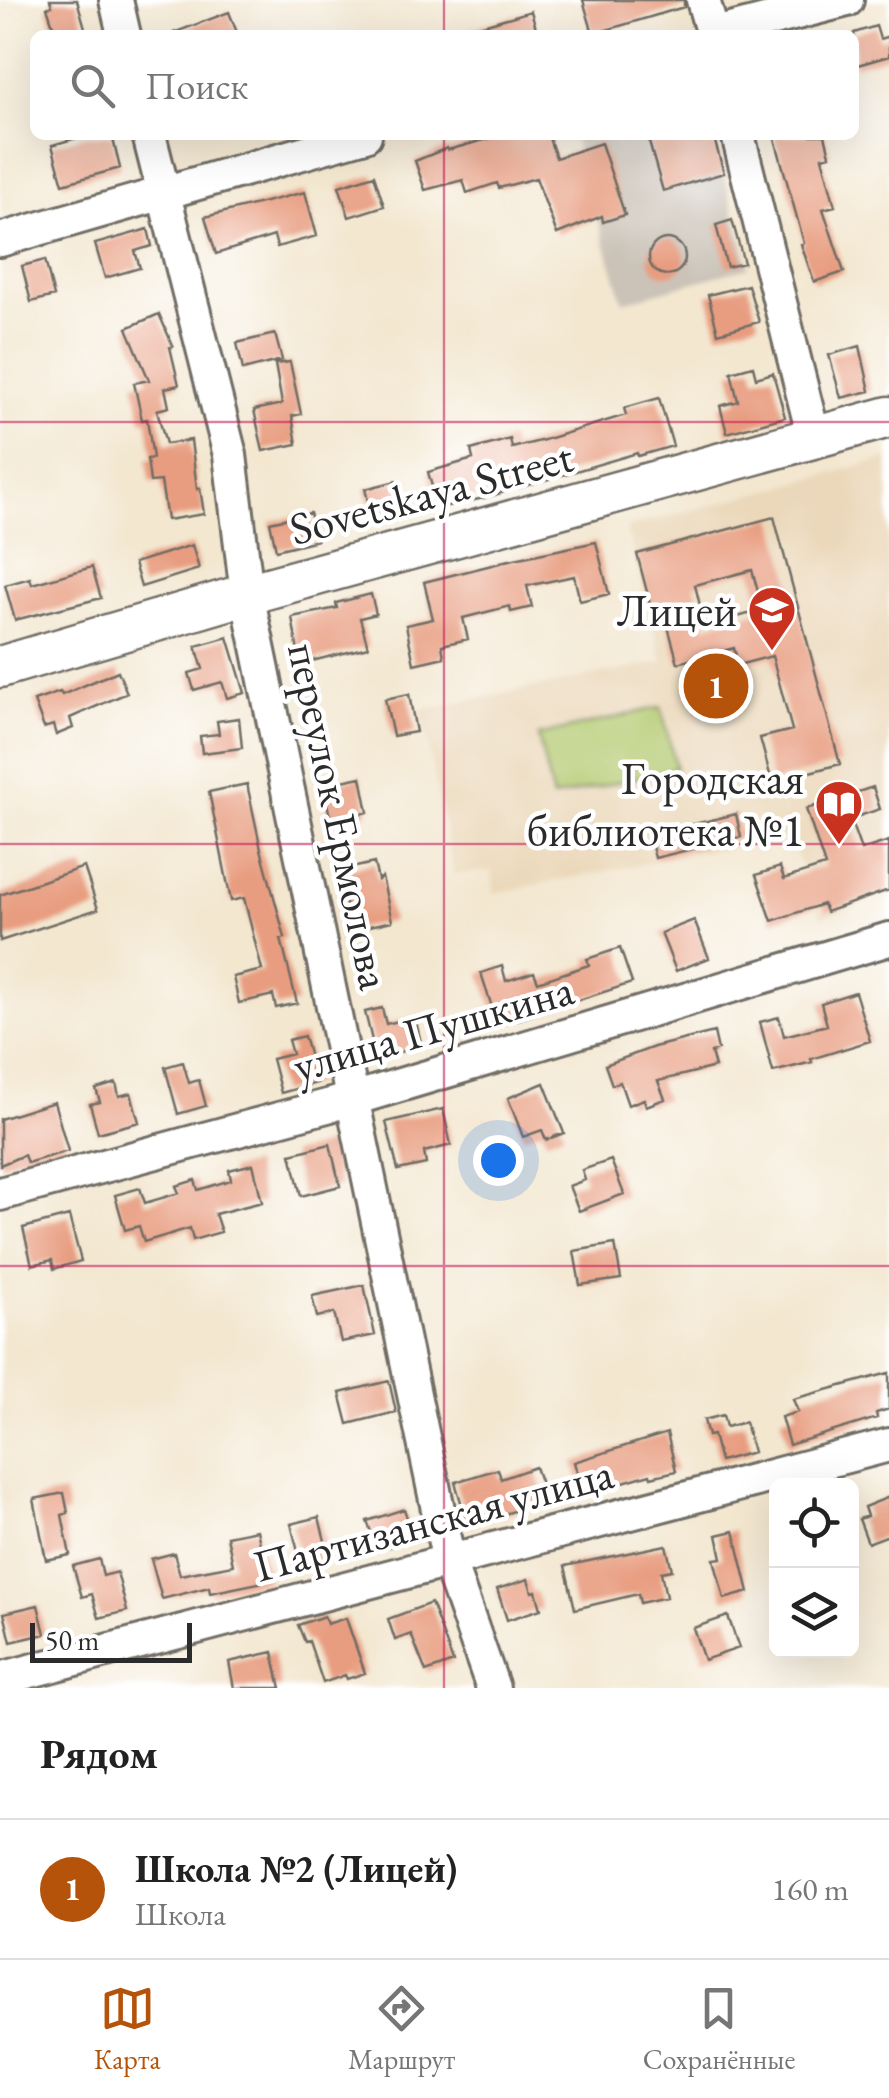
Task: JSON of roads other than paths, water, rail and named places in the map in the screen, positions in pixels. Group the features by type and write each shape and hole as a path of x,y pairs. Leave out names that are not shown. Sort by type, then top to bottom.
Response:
{"main road":[{"name":"Sovetskaya Street","path":"0,667 247,594 889,418"}],"street":[{"path":"116,0 123,30"},
{"path":"702,0 711,30"},
{"path":"732,30 847,0"},
{"name":"переулок Ермолова","path":"151,140 230,454 247,594 449,1562 494,1688"},
{"path":"0,240 348,140"},
{"path":"739,140 814,438"},
{"name":"улица Пушкина","path":"0,1194 353,1099 889,939"},
{"name":"Партизанская улица","path":"0,1679 889,1445"}],"place":[{"name":"Лицей","path":"772,652"},
{"name":"Школа №2 (Лицей)","path":"716,686"},
{"name":"Городская библиотека №1","path":"839,846"}]}
